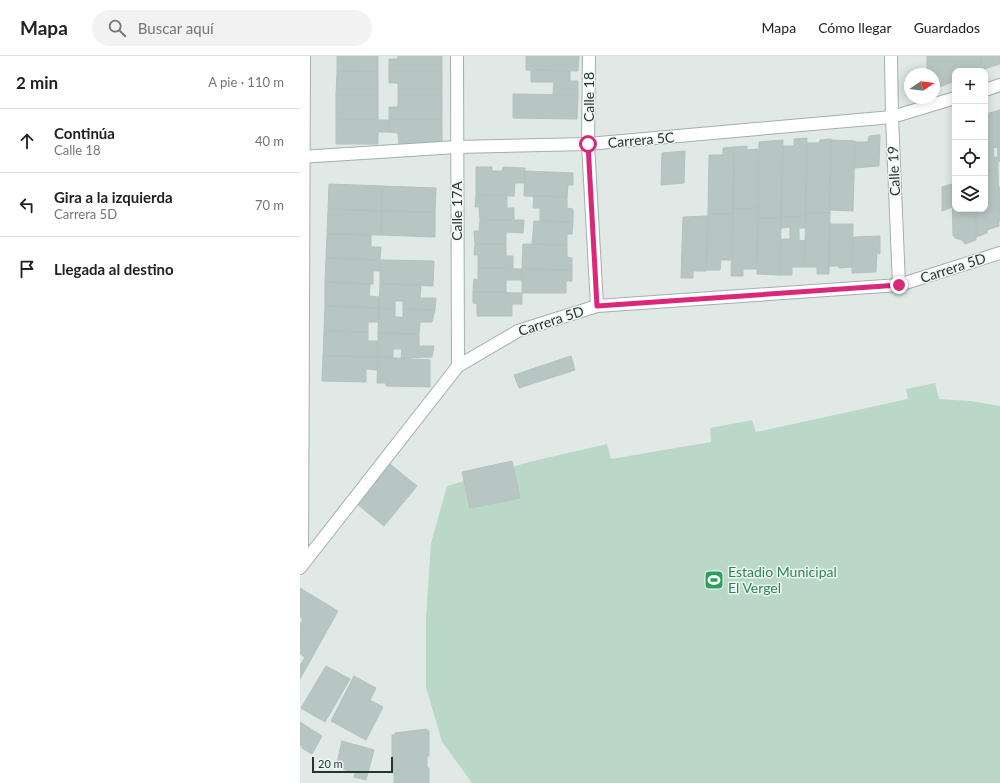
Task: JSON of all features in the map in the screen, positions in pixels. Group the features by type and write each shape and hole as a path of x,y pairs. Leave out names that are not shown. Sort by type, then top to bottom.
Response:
{"street":[{"path":"301,567 302,157 304,56"},
{"name":"Calle 17A","path":"457,56 458,366"},
{"name":"Calle 18","path":"589,56 588,144 597,306"},
{"name":"Calle 19","path":"890,56 899,285"},
{"path":"988,89 1000,85"},
{"name":"Carrera 5C","path":"302,157 457,147 588,144 892,117 952,99"},
{"name":"Carrera 5D","path":"301,567 458,366 518,331 597,306 899,285 1000,253"}],"green space":[{"name":"Estadio Municipal El Vergel","path":"935,383 939,399 970,401 1000,406 1000,783 472,783 442,742 426,687 426,618 431,543 447,486 529,462 607,444 611,459 711,442 710,428 752,420 756,432 908,399 906,389"}],"building":[{"path":"337,56 378,56 378,72 337,71"},
{"path":"398,56 442,56 442,71 389,71 389,59 398,59"},
{"path":"526,56 579,56 578,71 526,70"},
{"path":"927,56 981,56 981,61 927,61"},
{"path":"981,56 1000,56 1000,64 987,68 981,68"},
{"path":"927,61 981,61 981,68 952,68 952,82 940,87 940,68 927,68"},
{"path":"531,70 570,71 570,81 578,81 578,95 553,94 554,82 531,82"},
{"path":"337,71 378,72 378,95 336,95"},
{"path":"389,71 442,71 442,95 398,95 398,83 389,83"},
{"path":"513,94 578,95 577,119 513,118"},
{"path":"336,95 378,95 378,120 336,120"},
{"path":"398,95 442,95 442,120 389,120 389,107 398,107"},
{"path":"1000,110 1000,161 998,162 997,111"},
{"path":"997,111 998,147 993,148 994,158 998,156 998,168 988,172 988,140 988,113"},
{"path":"336,120 389,120 389,132 378,132 378,144 336,144"},
{"path":"389,120 442,120 442,143 399,144 398,133 389,132"},
{"path":"880,135 879,166 854,168 855,142 868,142 869,136"},
{"path":"807,138 806,216 781,217 783,146 794,146 794,139"},
{"path":"831,139 830,213 806,213 807,143 819,143 820,140"},
{"path":"783,140 781,218 758,218 759,142"},
{"path":"831,140 855,141 853,211 830,210"},
{"path":"747,146 747,150 758,149 758,208 733,209 734,147"},
{"path":"734,147 733,214 708,214 709,155 723,155 723,148"},
{"path":"685,151 684,183 661,185 662,153"},
{"path":"476,167 492,167 492,171 502,171 503,167 525,168 524,183 515,183 514,196 476,195"},
{"path":"998,168 999,226 987,230 987,233 976,237 976,212 988,212 988,172"},
{"path":"525,171 573,173 573,185 568,185 567,197 524,196"},
{"path":"329,184 382,186 382,211 328,209"},
{"path":"952,184 952,207 942,211 942,187"},
{"path":"382,186 436,188 435,212 382,211"},
{"path":"998,187 1000,187 999,221"},
{"path":"476,195 507,195 507,208 514,208 514,220 480,220 479,207 475,207"},
{"path":"534,196 567,197 567,208 573,209 573,222 540,221 540,208 533,208"},
{"path":"758,208 757,269 743,269 743,276 731,276 733,209"},
{"path":"328,209 382,211 381,235 327,234"},
{"path":"382,211 435,212 435,237 381,235"},
{"path":"953,212 976,212 976,240 965,244 962,240 955,238 953,235"},
{"path":"806,213 830,213 829,274 817,274 817,267 804,267"},
{"path":"708,214 733,214 732,260 721,260 720,270 706,270"},
{"path":"708,216 706,271 693,271 693,278 681,278 683,217"},
{"path":"806,216 805,228 799,228 799,240 805,241 804,267 792,267 792,275 780,275 781,239 790,239 790,227 781,228 781,217"},
{"path":"758,218 781,218 780,275 757,274"},
{"path":"480,220 524,220 523,233 506,232 506,244 475,244 474,231 479,231"},
{"path":"534,221 573,222 572,234 567,234 567,245 532,245"},
{"path":"830,224 853,224 852,267 839,268 839,266 829,266"},
{"path":"327,234 371,235 371,247 381,247 380,260 326,258"},
{"path":"880,236 880,254 877,253 876,272 852,273 853,237"},
{"path":"475,244 506,244 506,256 513,256 513,268 478,268 478,255 474,255"},
{"path":"523,244 567,245 567,257 572,258 572,270 522,269"},
{"path":"326,258 380,260 380,271 373,271 373,284 325,282"},
{"path":"380,260 434,261 433,286 380,284"},
{"path":"478,268 522,269 522,280 506,280 506,292 473,292 474,279 478,280"},
{"path":"522,269 572,270 572,281 566,281 566,293 522,293"},
{"path":"325,282 370,284 369,296 379,297 379,308 325,306"},
{"path":"380,284 421,285 420,298 436,298 435,310 403,309 403,301 395,301 395,309 379,309"},
{"path":"473,292 522,293 522,304 512,304 512,316 477,316 477,304 473,303"},
{"path":"325,306 379,308 379,322 368,322 368,332 324,331"},
{"path":"379,309 395,309 395,317 403,317 403,309 435,310 432,322 420,322 419,334 378,333"},
{"path":"324,331 368,332 368,341 378,341 378,357 323,356"},
{"path":"378,333 419,334 419,346 434,346 432,357 401,358 402,349 393,349 393,357 378,357"},
{"path":"323,356 378,357 377,370 366,369 366,382 322,381"},
{"path":"571,356 575,370 519,388 514,375"},
{"path":"378,357 430,360 430,387 386,386 386,383 377,383"},
{"path":"512,461 520,498 470,508 462,472"},
{"path":"390,464 417,486 384,526 357,504"},
{"path":"300,588 338,611 300,679 300,666 305,657 300,654 300,625 303,619 300,617"},
{"path":"326,666 350,679 325,722 301,708"},
{"path":"354,676 376,688 370,700 383,707 366,740 331,721"},
{"path":"300,722 322,736 312,754 300,745"},
{"path":"427,729 427,731 429,731 429,756 427,756 427,768 429,768 429,783 394,783 394,771 392,771 392,735 395,735 395,733"},
{"path":"342,741 374,750 366,780 354,777 355,773 336,767"}],"place":[{"name":"Estadio Municipal El Vergel","path":"714,580"}],"route":[{"path":"588,144 597,306 899,285"}]}
